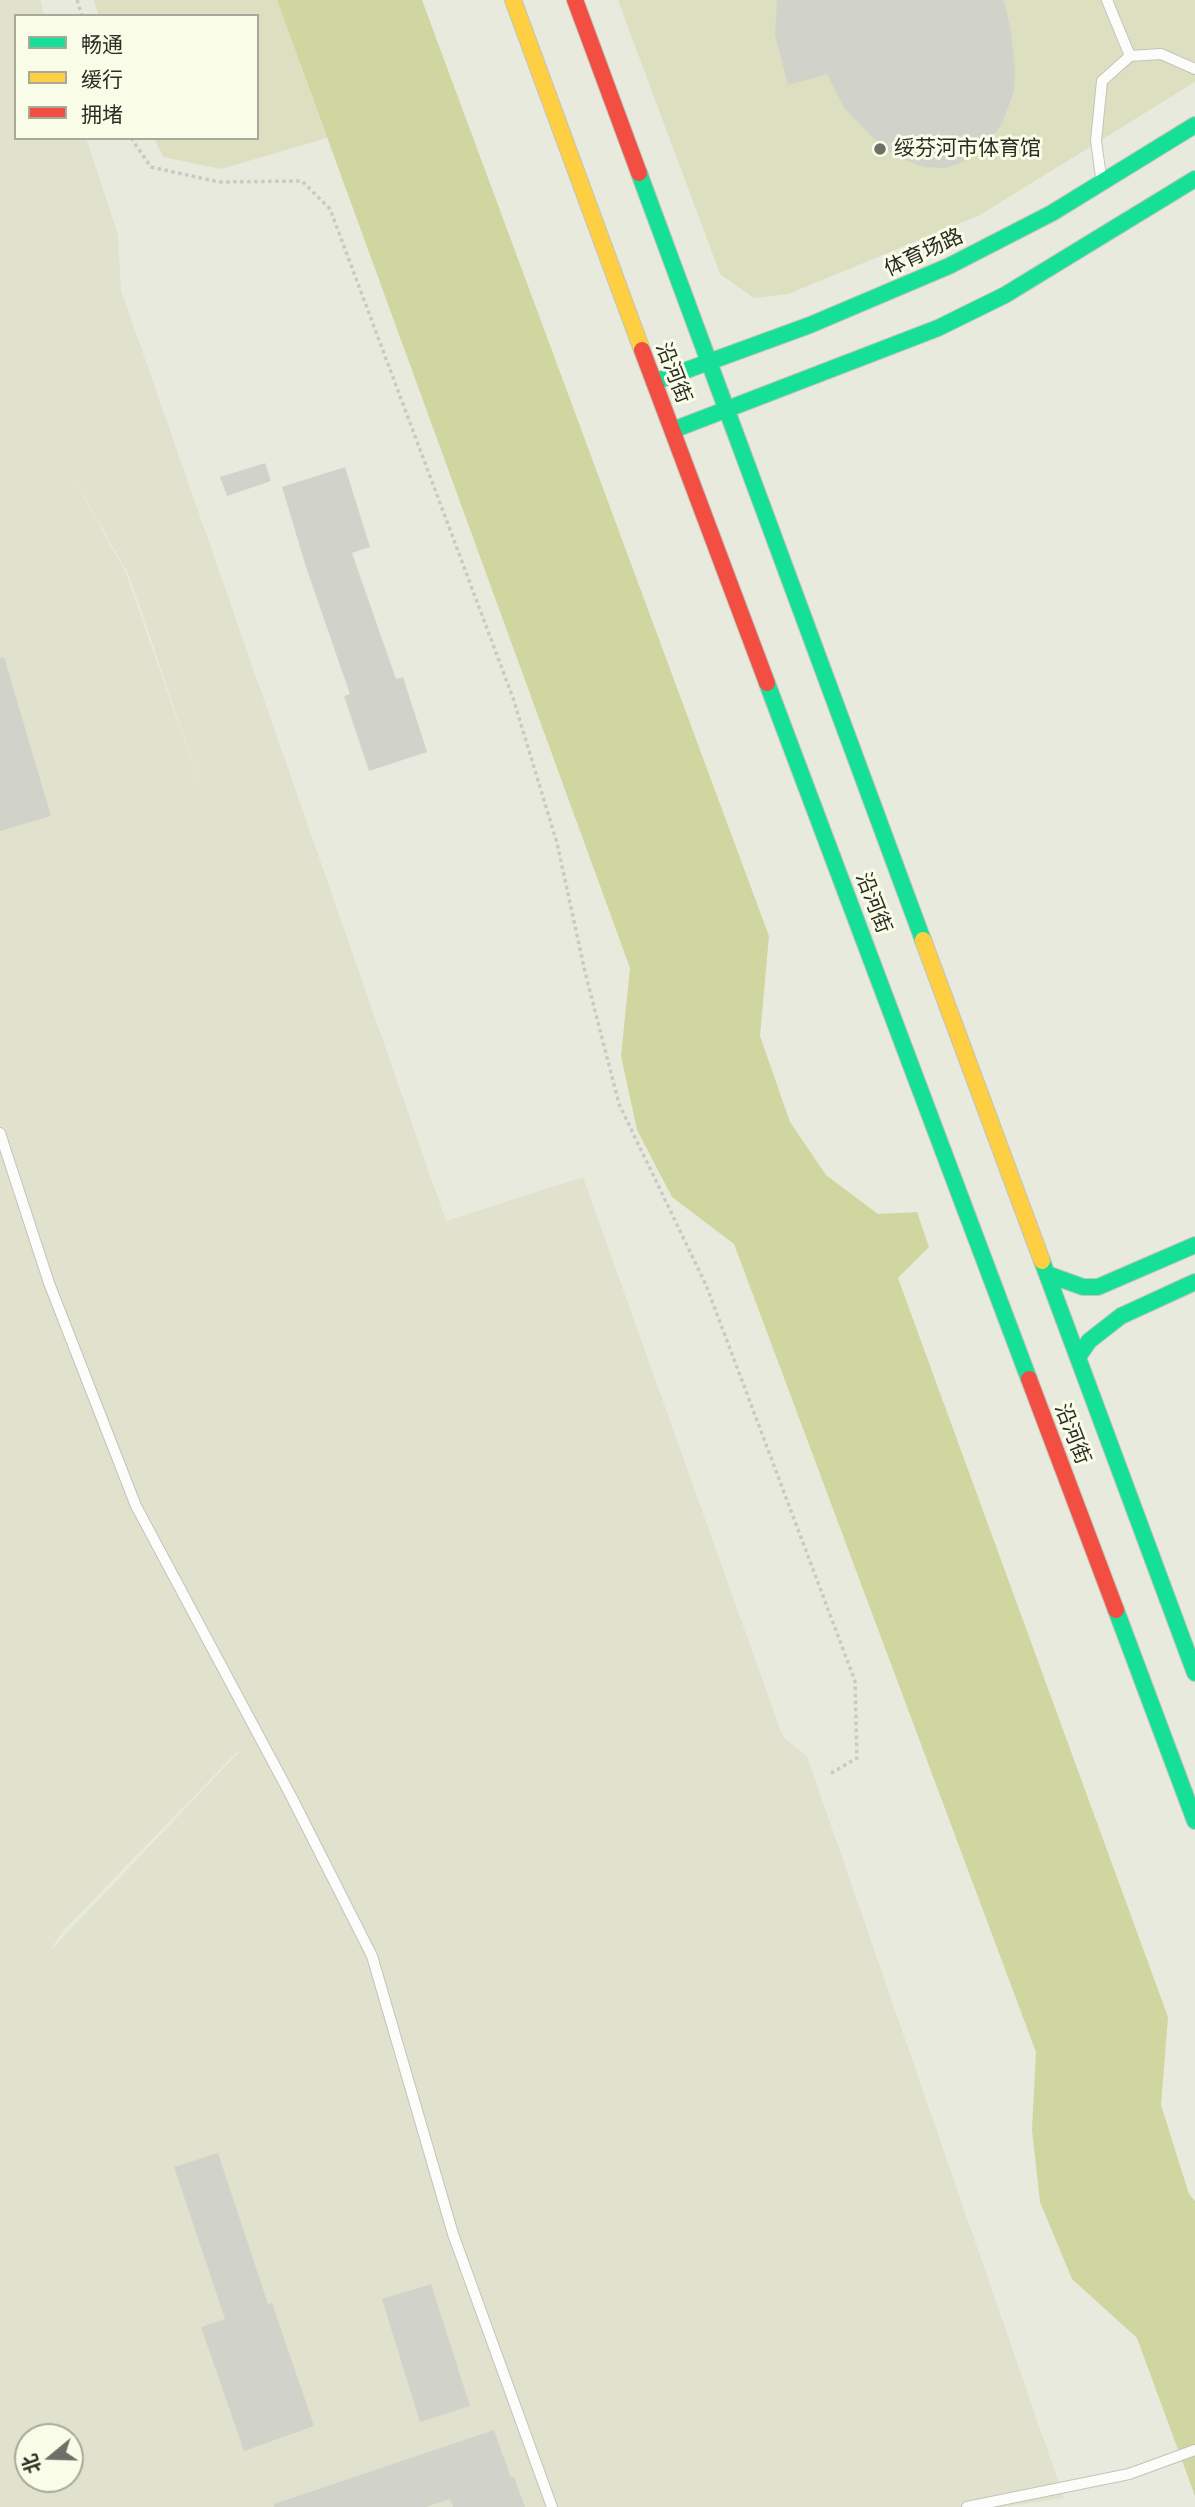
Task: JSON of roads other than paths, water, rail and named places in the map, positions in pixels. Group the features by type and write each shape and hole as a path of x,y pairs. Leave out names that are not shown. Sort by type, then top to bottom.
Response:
{"main road":[{"name":"沿河街","path":"513,0 1195,1821"},
{"name":"沿河街","path":"575,0 1195,1672"},
{"name":"体育场路","path":"654,382 711,363 874,300 949,266 1052,213 1195,125"},
{"path":"673,430 729,411 938,328 1075,254 1195,179"},
{"path":"1047,1274 1083,1287 1098,1287 1195,1245"},
{"path":"1078,1357 1096,1334 1121,1316 1195,1282"}],"lane":[{"path":"1107,0 1130,56"},
{"path":"1101,183 1096,141 1102,81 1130,56 1161,54 1195,69"},
{"path":"0,1133 49,1283 136,1506 291,1796 372,1955 453,2234 552,2507"},
{"path":"967,2507 1129,2474 1195,2450"}],"place":[{"name":"绥芬河市体育馆","path":"880,149"}]}
